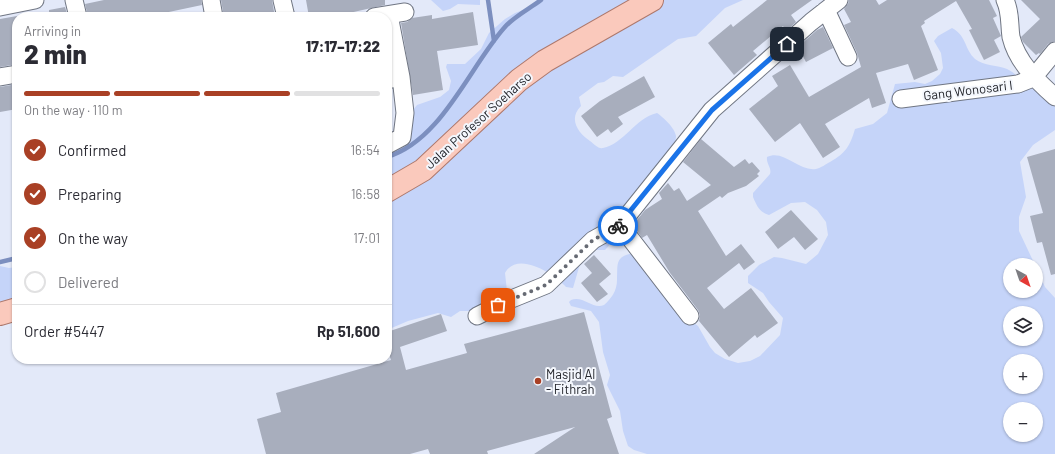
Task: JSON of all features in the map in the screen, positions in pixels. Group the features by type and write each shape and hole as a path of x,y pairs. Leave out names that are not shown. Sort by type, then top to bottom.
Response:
{"main road":[{"name":"Jalan Profesor Soeharso","path":"392,188 423,170 520,80 545,61 652,0"},
{"path":"0,314 12,310"}],"street":[{"path":"0,7 35,0"},
{"path":"74,0 77,12"},
{"path":"211,0 213,12"},
{"path":"282,0 285,12"},
{"path":"477,316 509,300 546,285 593,240 620,225 712,110 826,10 840,0"},
{"path":"1005,0 1010,11 1011,37 1014,47 1033,78 1055,97"},
{"path":"826,10 848,57"},
{"path":"1033,78 1055,51"},
{"path":"392,53 394,79 406,113 402,137 392,142"},
{"path":"0,77 12,75"},
{"name":"Gang Wonosari I","path":"901,99 1018,84 1033,78"},
{"path":"620,225 690,316"}],"shaded area":[{"path":"431,0 480,0 480,5 458,4 443,11"},
{"path":"537,0 743,0 725,8 696,36 678,39 623,77 613,76 604,82 598,83 579,97 581,106 575,116 576,125 578,130 586,138 599,148 610,146 617,142 642,120 657,113 671,126 676,136 669,154 662,166 619,225 608,247 605,250 595,250 580,264 573,288 566,287 554,276 536,266 518,264 511,266 505,273 507,291 503,299 475,311 460,311 451,317 438,313 408,321 392,328 392,136 417,105 440,97 449,90 451,81 446,67 447,64 465,64 481,49 489,33 505,19 515,13 531,7"},
{"path":"952,28 957,31 963,39 971,55 975,59 1014,73 1055,107 1055,130 1033,145 1020,162 1026,197 1019,217 1019,231 1032,258 1003,258 1003,298 1043,298 1043,283 1055,298 1055,454 647,454 634,450 628,446 623,431 620,411 607,385 610,375 603,352 599,322 591,311 571,306 569,302 571,300 580,299 596,306 604,305 616,288 618,262 623,256 635,253 680,313 698,326 715,353 725,359 738,363 750,361 760,356 780,335 783,318 763,293 748,283 748,276 759,265 774,257 806,264 818,254 828,235 826,222 817,210 805,202 791,203 769,215 759,208 753,197 753,193 770,174 767,157 773,155 779,156 810,169 820,168 835,159 847,148 855,129 873,124 887,113 895,84 915,82 925,84 932,81 940,74 943,68 941,53 934,41 938,36"},
{"path":"0,266 12,268 12,299 0,304"}],"building":[{"path":"104,0 201,0 202,5 169,12 87,12 85,4"},
{"path":"221,0 272,0 274,12 223,12"},
{"path":"306,0 385,0 385,5 354,12 308,12"},
{"path":"767,0 812,0 791,15 796,22 786,31 783,26 753,51 757,55 734,75 708,43 731,24 733,27"},
{"path":"849,0 876,0 879,5 887,0 989,0 997,16 993,18 1001,36 994,40 1000,52 984,60 969,30 972,29 956,1 924,21 925,23 921,26 938,70 914,80 908,64 876,73 886,103 872,108 869,98 825,124 840,147 823,158 800,123 775,142 749,109 778,86 772,76 790,65 809,97 861,67 857,53 844,25 851,22 844,9"},
{"path":"1021,0 1055,0 1055,41 1048,44 1040,54 1039,53 1036,55 1023,42 1021,37 1040,19"},
{"path":"65,7 66,12 49,12 49,10"},
{"path":"473,12 478,45 437,51 443,90 413,95 401,23 407,22 412,18 432,15 432,19"},
{"path":"12,17 12,65 0,67 0,19"},
{"path":"823,27 833,48 806,62 798,47 817,30"},
{"path":"644,76 655,97 618,117 623,124 611,133 608,129 597,137 581,116 600,101"},
{"path":"12,85 12,110 0,112 0,87"},
{"path":"701,139 734,167 745,159 749,164 752,162 760,171 757,174 759,176 746,186 728,193 722,198 720,196 698,211 726,256 741,244 755,262 744,270 739,263 707,288 724,309 751,288 778,323 757,338 755,335 729,357 699,321 700,315 698,310 670,273 647,235 642,238 633,225 645,210 662,199 659,193 668,183 674,191 679,188 687,201 711,185 683,162"},
{"path":"1055,149 1055,274 1051,275 1042,242 1037,243 1030,216 1043,213 1027,157"},
{"path":"791,210 818,239 805,250 794,237 778,249 765,232"},
{"path":"594,255 611,274 599,284 608,294 597,302 581,283 592,273 584,264"},
{"path":"584,312 612,417 607,419 619,454 534,454 575,427 487,451 488,454 430,454 428,449 410,454 266,454 257,419 281,412 276,393 377,364 392,364 392,330 441,314 447,331 400,347 406,370 467,353 464,344"}],"waterway":[{"path":"488,0 494,41"},
{"path":"392,155 406,149 423,136 439,120 453,102 491,44 504,28 516,17 541,0"},
{"path":"0,262 12,259"}],"way so far":[{"path":"498,305 546,285 593,240 618,226"}],"place":[{"name":"Masjid Al - Fithrah","path":"538,381"}],"route":[{"path":"618,226 712,110 787,44"}]}
